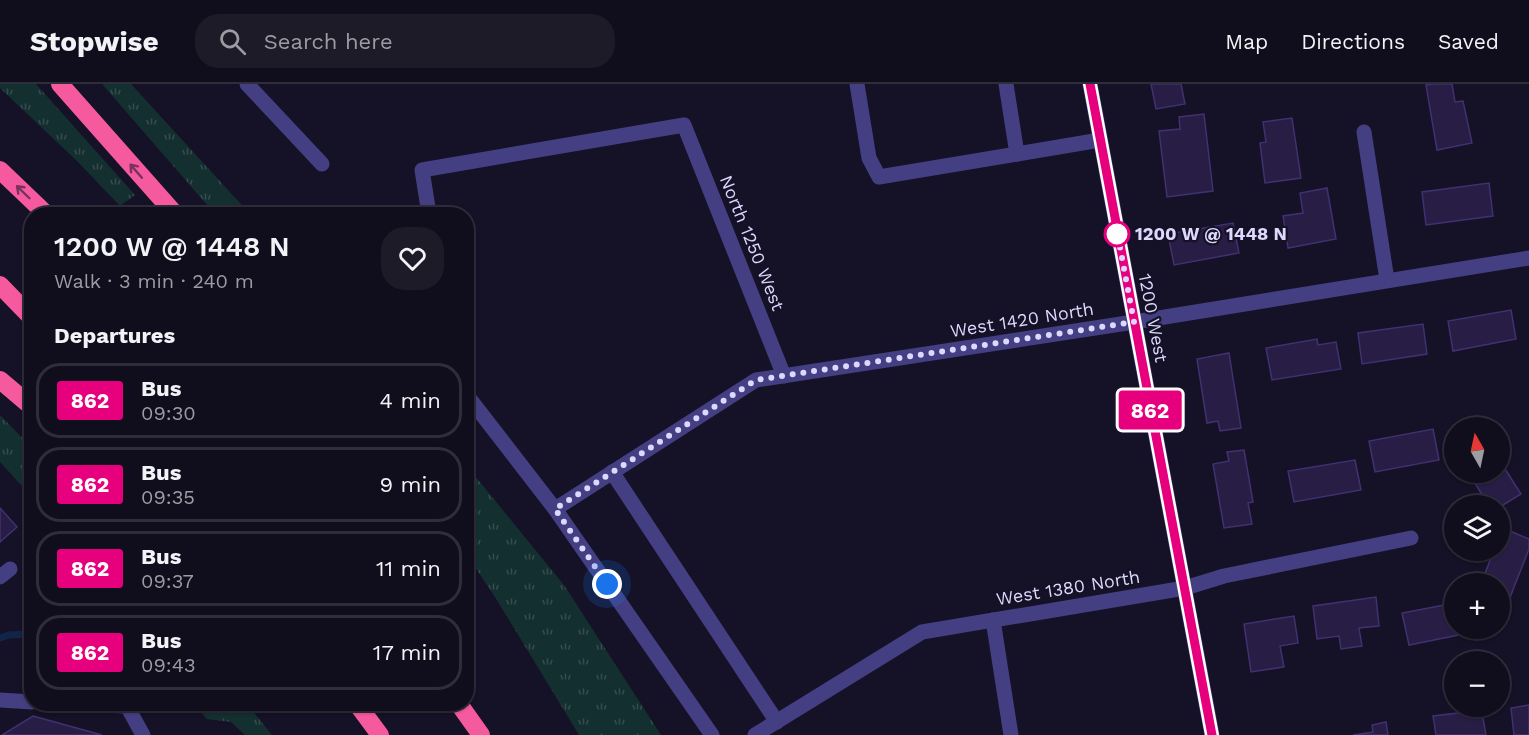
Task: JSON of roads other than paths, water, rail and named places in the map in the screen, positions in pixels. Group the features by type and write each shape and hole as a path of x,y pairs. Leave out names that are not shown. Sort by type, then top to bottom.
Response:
{"highway":[{"path":"60,84 169,207"},
{"path":"0,170 39,207"},
{"path":"0,285 24,310"},
{"path":"0,380 24,400"},
{"path":"362,711 380,735"},
{"path":"464,711 481,735"}],"street":[{"path":"247,84 322,164"},
{"path":"857,84 869,158 879,177 1100,140"},
{"path":"1006,84 1017,154"},
{"name":"1200 West","path":"1090,84 1212,735"},
{"name":"North 1250 West","path":"428,207 422,170 684,125 784,376"},
{"path":"1364,132 1387,280"},
{"name":"West 1420 North","path":"555,509 756,380 1529,258"},
{"path":"474,404 555,509 712,735"},
{"path":"612,472 777,722"},
{"name":"West 1380 North","path":"755,735 922,632 1185,588 1224,576 1411,538"},
{"path":"993,620 1011,735"},
{"path":"0,700 24,702"},
{"path":"130,711 143,735"}],"waterway":[{"path":"0,638 24,634"}],"place":[{"name":"1200 W @ 1448 N","path":"1117,234"}]}
